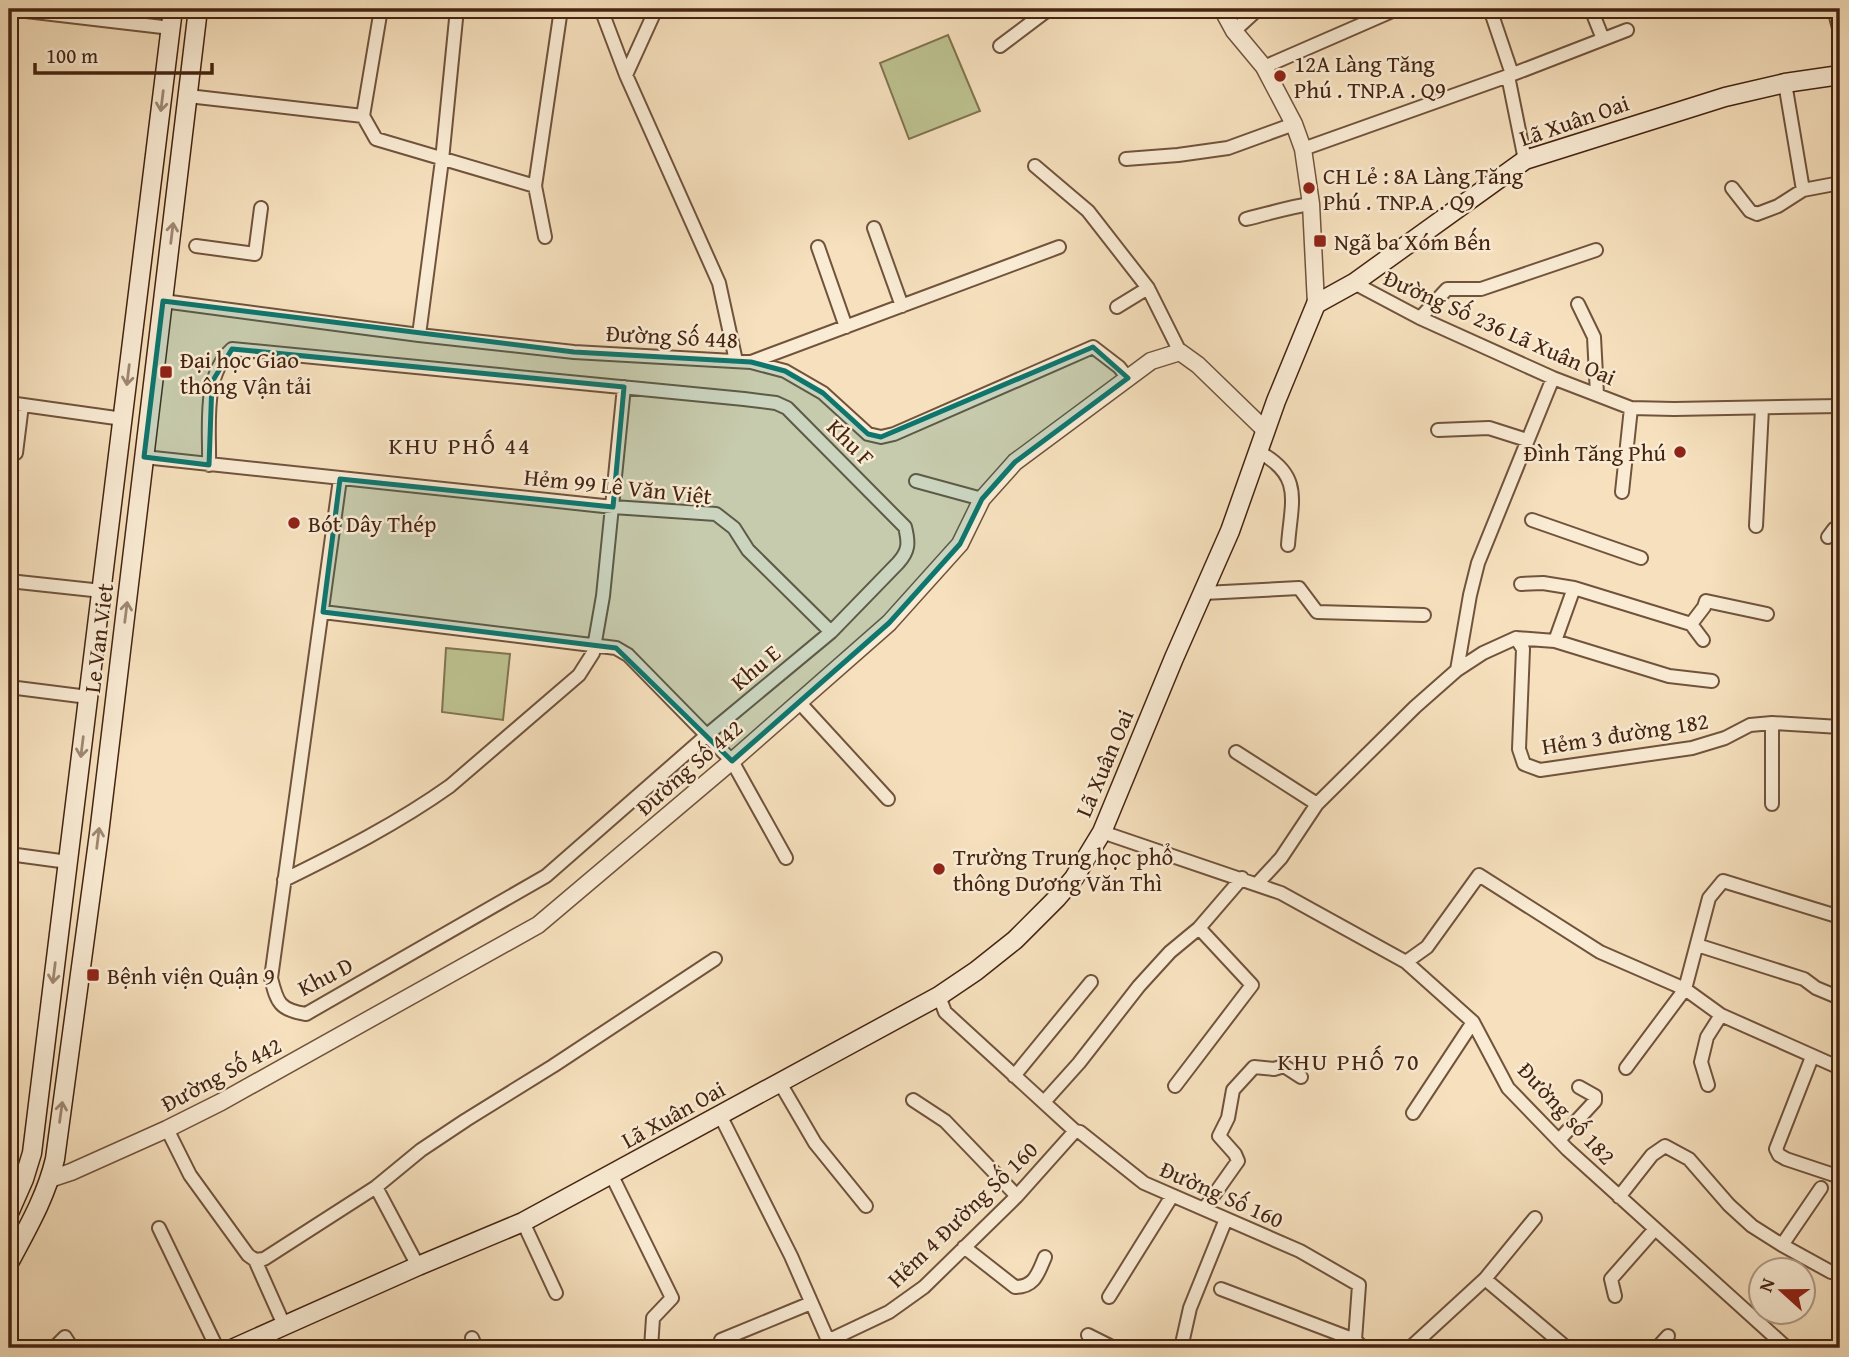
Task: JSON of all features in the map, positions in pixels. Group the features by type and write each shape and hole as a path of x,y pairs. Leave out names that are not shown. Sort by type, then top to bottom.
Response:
{"main road":[{"name":"Le Van Viet","path":"9,1213 16,1178 32,1153 173,9"},
{"name":"Le Van Viet","path":"9,1263 50,1179 55,1159 94,865 198,9"},
{"path":"171,28 195,31"},
{"name":"Lã Xuân Oai","path":"233,1348 523,1222 939,996 976,971 1015,940 1057,898 1074,878 1102,832 1230,531 1316,304 1354,283 1525,160 1725,97 1785,83 1840,75"},
{"path":"138,297 163,301"},
{"path":"133,337 159,339"},
{"path":"123,419 149,422"},
{"path":"68,862 94,865"},
{"path":"16,1178 50,1179"}],"street":[{"path":"9,9 89,13 171,28"},
{"path":"381,9 363,116 376,139 535,186"},
{"path":"419,335 442,160 457,9"},
{"path":"545,236 535,186 561,9"},
{"path":"601,9 626,75 719,284 736,361"},
{"path":"626,75 656,9"},
{"path":"1000,46 1049,9"},
{"path":"1222,9 1234,31 1264,67 1294,124 1303,149 1311,204 1316,304"},
{"path":"1234,31 1258,9"},
{"path":"1264,67 1397,9"},
{"path":"1490,9 1510,75 1525,160"},
{"path":"1591,9 1603,39"},
{"path":"1834,9 1840,32"},
{"path":"1303,149 1627,30"},
{"path":"1785,83 1803,190"},
{"path":"188,96 363,116"},
{"path":"1126,159 1228,148 1294,124"},
{"path":"1035,166 1088,211 1148,288 1180,352 1198,365 1266,431"},
{"path":"1732,188 1750,211 1757,214 1778,206 1803,190 1840,183"},
{"path":"1246,219 1270,214 1282,208 1311,204"},
{"path":"196,246 255,260 261,208"},
{"path":"874,228 902,306"},
{"path":"818,247 846,327"},
{"path":"751,362 1059,247"},
{"path":"1420,318 1447,289 1480,289 1596,250"},
{"name":"Đường Số 236 Lã Xuân Oai","path":"1354,283 1420,318 1553,378 1631,408 1840,406"},
{"path":"1117,307 1148,288"},
{"name":"Đường Số 448","path":"163,301 419,335 574,352 751,362 785,370 823,393 867,434 881,437 894,434 1093,347 1119,367 1128,378"},
{"path":"1578,304 1594,337 1597,394"},
{"name":"Khu F","path":"209,465 212,382 221,359 232,349 776,403 787,408 905,527 908,546 905,555 831,632"},
{"name":"Đường Số 442","path":"50,1179 167,1129 221,1102 538,925 732,761 888,623 960,544 982,499 1015,462 1151,361 1180,352"},
{"path":"1457,670 1478,564 1553,378"},
{"path":"284,880 345,850 450,786 579,675 593,653 603,596 624,387"},
{"path":"16,453 15,404 123,419"},
{"path":"1622,492 1631,408"},
{"path":"1756,526 1762,408"},
{"path":"1438,430 1489,428 1527,440"},
{"path":"1259,452 1276,461 1286,471 1292,486 1288,545"},
{"name":"Hẻm 99 Lê Văn Việt","path":"144,457 613,507 716,514 734,528 748,550 831,632"},
{"path":"284,880 340,479"},
{"path":"916,481 982,499"},
{"path":"1532,520 1641,558"},
{"path":"1828,537 1834,529 1840,528"},
{"path":"9,581 102,591"},
{"path":"1521,584 1544,583 1574,587 1691,624 1703,640"},
{"path":"1555,640 1574,587"},
{"path":"1204,593 1299,588 1317,612 1424,615"},
{"path":"1691,624 1706,601 1767,614"},
{"path":"323,612 616,648 628,655 732,761 786,859"},
{"name":"Khu E","path":"707,735 831,632"},
{"path":"1257,884 1280,858 1317,804 1415,707 1457,670 1483,653 1516,638 1555,640 1668,676 1712,681"},
{"name":"Hẻm 3 đường 182","path":"1516,638 1523,649 1519,749 1524,764 1540,770 1692,748 1725,738 1750,725 1772,723 1840,727"},
{"path":"9,687 88,697"},
{"path":"799,702 888,799"},
{"path":"1772,723 1772,804"},
{"name":"Khu D","path":"284,880 271,978 278,1001 286,1010 306,1014 546,876 707,735"},
{"path":"1236,752 1317,804"},
{"path":"1044,1102 1079,1063 1139,986 1170,952 1199,928 1242,878 1102,832"},
{"path":"9,854 68,862"},
{"path":"1406,962 1427,947 1479,875 1600,953 1685,989 1721,1014 1840,1068"},
{"name":"Đường số 182","path":"1242,878 1281,893 1406,962 1472,1022 1508,1088 1559,1140 1787,1348"},
{"path":"1626,1068 1685,989 1709,898 1723,881 1840,917"},
{"path":"1175,1086 1252,985 1199,928"},
{"path":"1697,945 1804,979 1816,988 1840,998"},
{"path":"255,1260 264,1259 376,1187 421,1150 715,959"},
{"path":"1014,1076 1091,982"},
{"name":"Đường Số 160","path":"939,996 945,1012 1014,1076 1075,1131 1080,1132 1144,1183 1300,1251 1359,1284 1359,1344"},
{"path":"1708,1085 1701,1062 1707,1037 1721,1014"},
{"path":"1413,1113 1472,1022"},
{"path":"1812,1057 1776,1149 1779,1155 1786,1159 1840,1177"},
{"path":"1204,1209 1238,1161 1219,1136 1228,1118 1233,1090 1254,1067 1274,1069 1284,1066 1301,1077"},
{"path":"780,1083 815,1143 866,1206"},
{"path":"1559,1140 1595,1101 1595,1096 1579,1087"},
{"path":"913,1100 945,1121 1017,1196"},
{"path":"720,1115 791,1256 811,1303 721,1340"},
{"path":"167,1129 190,1175 248,1255 255,1260 284,1325"},
{"name":"Hẻm 4 Đường Số 160","path":"811,1303 827,1338 834,1338 889,1312 924,1287 1017,1196 1075,1131"},
{"path":"1619,1197 1652,1155 1665,1146 1689,1159 1729,1205 1752,1226 1831,1272 1840,1273"},
{"path":"612,1176 672,1298 653,1318 651,1348"},
{"path":"376,1187 418,1266"},
{"path":"1782,1245 1821,1188"},
{"path":"1109,1297 1172,1196"},
{"path":"1181,1348 1189,1308 1226,1219"},
{"path":"1410,1348 1485,1279 1535,1219"},
{"path":"523,1222 556,1293"},
{"path":"159,1228 217,1348"},
{"path":"1615,1296 1611,1279 1655,1229"},
{"path":"964,1247 1015,1287 1024,1287 1034,1282 1045,1256"},
{"path":"1485,1279 1567,1348"},
{"path":"1221,1289 1359,1344"},
{"path":"1088,1335 1114,1348"},
{"path":"1657,1348 1668,1336"},
{"path":"54,1348 65,1337 72,1348"}],"highlighted area":[{"path":"163,301 574,352 751,362 785,371 823,393 868,434 881,437 1093,347 1128,378 1015,462 982,499 960,544 889,623 732,761 616,648 323,612 340,479 613,507 624,387 232,349 212,382 209,465 144,457"}],"green space":[{"path":"948,35 980,111 909,139 880,63"},
{"path":"446,648 510,654 503,720 442,712"}],"place":[{"name":"12A Làng Tăng Phú . TNP.A . Q9","path":"1280,76"},
{"name":"CH Lẻ : 8A Làng Tăng Phú . TNP.A . Q9","path":"1309,188"},
{"name":"Ngã ba Xóm Bến","path":"1320,241"},
{"name":"Đại học Giao thông Vận tải","path":"166,372"},
{"name":"Đình Tăng Phú","path":"1680,452"},
{"name":"Bót Dây Thép","path":"294,523"},
{"name":"Trường Trung học phổ thông Dương Văn Thì","path":"939,869"},
{"name":"Bệnh viện Quận 9","path":"93,975"}],"district":[{"name":"KHU PHỐ 44","path":"460,445"},
{"name":"KHU PHỐ 70","path":"1349,1061"}]}
